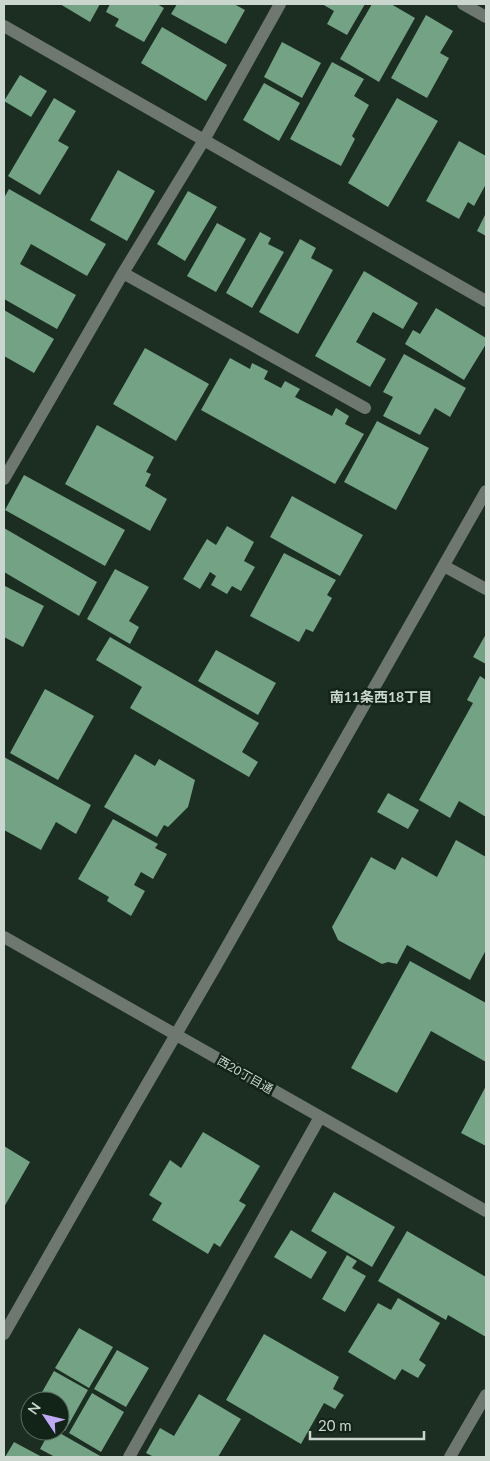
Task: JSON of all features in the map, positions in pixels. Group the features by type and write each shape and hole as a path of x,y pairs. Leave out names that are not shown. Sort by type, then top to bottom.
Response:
{"street":[{"path":"4,479 123,273 204,140 280,4"},
{"path":"463,4 486,17"},
{"path":"4,26 486,301"},
{"path":"123,273 365,408"},
{"path":"4,1334 486,491"},
{"path":"444,566 486,589"},
{"name":"西20丁目通","path":"4,937 486,1212"},
{"path":"129,1457 320,1117"},
{"path":"450,1457 486,1395"}],"building":[{"path":"60,4 100,4 90,22"},
{"path":"110,4 157,4 164,8 144,42 115,26 119,19 106,12"},
{"path":"177,4 234,4 245,10 226,44 171,14"},
{"path":"322,4 365,4 347,35 327,24 334,11"},
{"path":"372,4 391,4 415,18 379,82 340,59"},
{"path":"426,15 453,31 440,53 449,58 427,98 391,78"},
{"path":"162,27 227,65 206,101 141,63"},
{"path":"282,42 321,63 302,98 264,77"},
{"path":"332,62 364,79 354,96 369,105 352,136 355,139 341,166 290,139"},
{"path":"20,75 47,91 31,117 4,101"},
{"path":"264,83 300,103 279,141 243,120"},
{"path":"54,98 76,111 58,141 69,147 40,195 8,176"},
{"path":"397,98 438,121 388,207 348,183"},
{"path":"459,141 486,156 486,184 474,206 468,202 459,219 426,201"},
{"path":"118,170 155,191 127,241 90,220"},
{"path":"9,189 106,244 87,276 31,244 20,264 76,295 57,329 4,299 4,198"},
{"path":"188,191 217,207 185,261 157,244"},
{"path":"486,213 486,236 477,231"},
{"path":"217,223 246,239 216,292 187,276"},
{"path":"260,232 271,238 268,244 284,252 252,308 226,293"},
{"path":"300,239 316,248 311,258 333,270 298,334 259,312"},
{"path":"364,271 418,303 403,329 373,312 356,342 386,359 370,387 315,356"},
{"path":"436,308 486,338 486,344 464,380 405,344 413,330 420,334"},
{"path":"4,310 54,339 34,373 4,356"},
{"path":"145,348 209,384 176,441 113,404"},
{"path":"404,354 466,388 450,417 435,408 420,435 383,416 393,397 383,392"},
{"path":"230,358 250,369 252,363 268,371 264,379 281,388 285,381 300,389 295,397 332,416 336,408 349,416 345,424 364,434 335,484 201,410"},
{"path":"377,421 429,448 396,510 344,482"},
{"path":"97,425 154,457 146,472 151,474 145,486 167,499 150,531 65,484"},
{"path":"24,475 125,530 105,566 5,510"},
{"path":"292,496 363,535 340,576 270,537"},
{"path":"227,526 254,542 244,561 255,567 241,591 232,586 227,594 211,585 216,576 210,572 200,589 183,579 207,539 216,545"},
{"path":"4,528 97,582 79,616 4,572"},
{"path":"284,553 336,580 327,595 332,598 313,632 306,629 299,642 250,616"},
{"path":"115,569 149,587 129,621 139,627 130,644 87,619"},
{"path":"5,586 44,606 23,647 4,637"},
{"path":"486,634 486,664 473,657"},
{"path":"110,637 259,723 242,752 258,762 249,777 130,708 142,687 96,660"},
{"path":"216,650 276,683 258,715 198,681"},
{"path":"480,676 486,680 486,817 459,801 450,818 419,800 473,703 467,700"},
{"path":"45,689 94,716 58,780 10,753"},
{"path":"135,754 155,766 159,759 195,780 188,807 168,827 164,825 157,837 104,807"},
{"path":"4,757 91,805 76,834 56,822 41,850 4,830"},
{"path":"388,793 419,810 408,829 377,812"},
{"path":"113,819 158,844 155,848 167,854 153,879 141,872 134,885 145,891 131,916 107,901 109,897 78,879"},
{"path":"456,840 486,857 486,950 470,980 407,945 397,964 388,962 382,964 338,940 332,927 371,857 395,870 402,857 437,877"},
{"path":"410,961 486,1003 486,1062 431,1031 397,1093 351,1068"},
{"path":"486,1086 486,1146 461,1133"},
{"path":"203,1132 260,1166 239,1201 246,1205 220,1247 214,1243 208,1254 152,1220 162,1203 149,1195 170,1160 181,1168"},
{"path":"4,1146 30,1162 4,1207"},
{"path":"334,1192 395,1227 372,1267 311,1231"},
{"path":"291,1230 327,1252 311,1279 274,1257"},
{"path":"407,1231 486,1277 486,1337 448,1315 446,1320 378,1281"},
{"path":"347,1255 357,1261 352,1268 366,1276 345,1312 322,1299"},
{"path":"398,1298 440,1323 419,1360 426,1365 418,1378 402,1369 395,1380 348,1352 378,1303 391,1310"},
{"path":"79,1328 113,1347 89,1388 55,1368"},
{"path":"264,1334 339,1377 333,1389 344,1395 335,1409 324,1403 301,1444 226,1400"},
{"path":"117,1350 149,1368 126,1407 94,1389"},
{"path":"54,1371 88,1390 70,1422 70,1391 43,1391"},
{"path":"92,1393 124,1412 101,1452 70,1434"},
{"path":"199,1394 241,1419 218,1457 154,1457 146,1453 160,1428 174,1436"},
{"path":"70,1439 102,1457 55,1457 40,1449 44,1441 70,1441"},
{"path":"14,1442 42,1457 5,1457"}],"district":[{"name":"南11条西18丁目","path":"381,697"}]}
